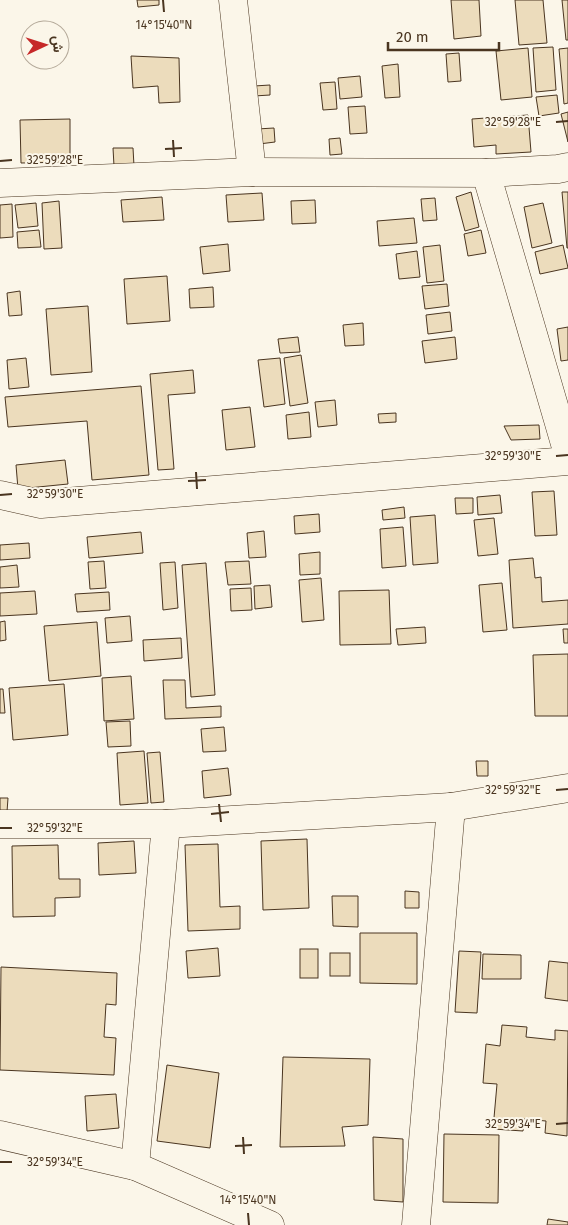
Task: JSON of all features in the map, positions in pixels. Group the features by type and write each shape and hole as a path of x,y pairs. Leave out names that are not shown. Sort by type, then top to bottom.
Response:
{"street":[{"path":"233,0 252,172"},
{"path":"0,183 252,172 486,173 568,167"},
{"path":"486,173 568,454"},
{"path":"0,495 41,504 568,461"},
{"path":"0,824 166,824 451,807 568,788"},
{"path":"416,1225 451,807"},
{"path":"135,1166 166,824"},
{"path":"0,1135 135,1166 270,1225"}],"building":[{"path":"137,0 159,0 159,5 138,7"},
{"path":"451,0 479,0 481,36 454,39"},
{"path":"515,0 543,0 547,43 519,45"},
{"path":"562,0 568,0 568,40 566,40"},
{"path":"553,47 556,90 536,92 533,48"},
{"path":"528,48 532,97 501,100 496,51"},
{"path":"568,48 568,103 564,104 559,49"},
{"path":"459,53 461,81 448,82 446,54"},
{"path":"131,56 179,58 180,102 159,103 158,86 133,88"},
{"path":"398,64 400,97 385,98 382,66"},
{"path":"360,76 362,97 340,99 338,78"},
{"path":"335,82 337,109 323,110 320,83"},
{"path":"270,85 270,95 254,96 254,86"},
{"path":"557,95 559,113 539,116 536,97"},
{"path":"365,106 367,133 350,134 348,107"},
{"path":"568,112 568,142 561,114"},
{"path":"528,115 531,152 496,154 496,145 474,147 472,119"},
{"path":"70,119 70,162 21,163 20,120"},
{"path":"274,128 275,142 259,144 257,129"},
{"path":"340,138 342,154 330,155 329,139"},
{"path":"113,148 133,148 134,166 114,166"},
{"path":"471,192 479,227 465,231 456,197"},
{"path":"562,192 568,192 568,248 567,248"},
{"path":"262,193 264,220 228,222 226,195"},
{"path":"162,197 164,220 123,222 121,200"},
{"path":"435,198 437,220 423,221 421,199"},
{"path":"315,200 316,223 292,224 291,201"},
{"path":"59,201 62,248 44,249 42,203"},
{"path":"36,203 38,226 18,228 15,205"},
{"path":"543,203 552,243 532,248 524,207"},
{"path":"12,204 13,237 0,238 0,205"},
{"path":"414,218 417,243 379,246 377,221"},
{"path":"39,230 41,247 18,248 17,232"},
{"path":"481,230 486,253 468,256 464,234"},
{"path":"228,244 230,271 203,274 200,247"},
{"path":"440,245 444,281 427,283 423,247"},
{"path":"563,245 568,268 540,274 535,252"},
{"path":"417,251 420,277 399,279 396,254"},
{"path":"167,276 170,321 127,324 124,279"},
{"path":"447,284 449,306 425,309 422,286"},
{"path":"213,287 214,307 190,308 189,289"},
{"path":"20,291 22,315 9,316 7,293"},
{"path":"88,306 92,372 51,375 46,309"},
{"path":"450,312 452,331 428,334 426,315"},
{"path":"363,323 364,345 345,346 343,325"},
{"path":"568,327 568,360 561,361 557,329"},
{"path":"298,337 300,352 280,353 278,339"},
{"path":"455,337 457,359 425,363 422,341"},
{"path":"301,355 308,403 290,406 284,358"},
{"path":"26,358 29,387 9,389 7,360"},
{"path":"280,358 285,404 264,407 258,360"},
{"path":"193,370 195,393 168,395 174,469 158,470 150,374"},
{"path":"141,386 149,475 92,480 87,421 8,427 5,397"},
{"path":"335,400 337,425 318,427 315,402"},
{"path":"250,407 255,447 226,450 222,410"},
{"path":"309,412 311,437 288,439 286,415"},
{"path":"396,413 396,422 379,423 378,414"},
{"path":"539,425 540,439 511,440 504,426"},
{"path":"65,460 68,484 18,489 16,465"},
{"path":"554,491 557,535 535,536 532,492"},
{"path":"500,495 502,513 478,515 477,497"},
{"path":"455,498 473,498 473,513 456,514"},
{"path":"404,507 405,518 383,520 382,510"},
{"path":"319,514 320,532 295,534 294,516"},
{"path":"435,515 438,563 413,565 410,517"},
{"path":"494,518 498,554 478,556 474,520"},
{"path":"403,527 406,566 382,568 380,529"},
{"path":"264,531 266,557 249,558 247,533"},
{"path":"141,532 143,553 89,558 87,537"},
{"path":"29,543 30,558 0,560 0,545"},
{"path":"320,552 320,574 300,575 299,554"},
{"path":"533,558 535,578 541,577 542,602 568,600 568,624 513,628 509,560"},
{"path":"104,561 106,588 90,589 88,562"},
{"path":"249,561 251,584 228,585 225,562"},
{"path":"175,562 178,608 163,610 160,563"},
{"path":"206,563 215,695 191,697 182,565"},
{"path":"17,565 19,587 0,588 0,567"},
{"path":"321,578 324,620 302,622 299,580"},
{"path":"502,583 507,630 483,632 479,585"},
{"path":"270,585 272,607 255,609 254,586"},
{"path":"251,588 252,610 231,611 230,589"},
{"path":"389,590 391,644 340,645 339,591"},
{"path":"35,591 37,614 0,616 0,593"},
{"path":"109,592 110,610 77,612 75,594"},
{"path":"130,616 132,641 107,643 105,618"},
{"path":"5,621 6,640 0,641 0,622"},
{"path":"97,622 101,676 49,681 44,626"},
{"path":"425,627 426,643 398,645 396,629"},
{"path":"563,629 568,629 568,643 564,643"},
{"path":"181,638 182,658 144,661 143,640"},
{"path":"568,654 568,716 535,716 533,655"},
{"path":"131,676 134,719 104,721 102,678"},
{"path":"163,680 185,680 186,708 221,706 221,717 165,719"},
{"path":"64,684 68,735 13,740 9,688"},
{"path":"0,689 3,689 5,713 0,713"},
{"path":"130,721 131,746 108,747 106,722"},
{"path":"224,727 226,751 203,752 201,729"},
{"path":"144,751 148,803 120,805 117,753"},
{"path":"160,752 164,802 151,803 147,753"},
{"path":"476,761 488,761 488,776 477,776"},
{"path":"228,768 231,795 204,798 202,771"},
{"path":"0,798 8,798 7,812 0,812"},
{"path":"307,839 309,908 263,910 261,841"},
{"path":"134,841 136,873 99,875 98,843"},
{"path":"218,844 220,907 240,906 240,929 188,931 185,845"},
{"path":"58,845 59,879 80,879 80,897 55,898 55,916 13,917 12,846"},
{"path":"405,891 419,892 419,908 405,908"},
{"path":"332,896 358,896 358,927 333,926"},
{"path":"360,933 417,933 417,984 360,983"},
{"path":"218,948 220,976 188,978 186,951"},
{"path":"300,949 318,949 318,978 300,978"},
{"path":"459,951 481,952 477,1013 455,1012"},
{"path":"330,953 350,953 350,976 330,976"},
{"path":"483,954 521,955 521,979 482,979"},
{"path":"549,961 568,963 568,1001 545,998"},
{"path":"1,967 117,973 116,1005 106,1004 104,1037 116,1038 114,1075 0,1070"},
{"path":"502,1025 527,1027 526,1037 555,1040 555,1030 568,1031 567,1136 545,1133 546,1121 524,1119 523,1131 493,1129 497,1084 483,1083 486,1044 500,1046"},
{"path":"283,1057 370,1059 368,1125 342,1127 345,1146 280,1147"},
{"path":"167,1065 219,1073 210,1148 157,1141"},
{"path":"116,1094 119,1128 87,1131 85,1096"},
{"path":"444,1134 499,1135 498,1203 443,1202"},
{"path":"373,1137 403,1139 403,1202 374,1200"},
{"path":"548,1219 568,1222 568,1225 547,1225"}]}
